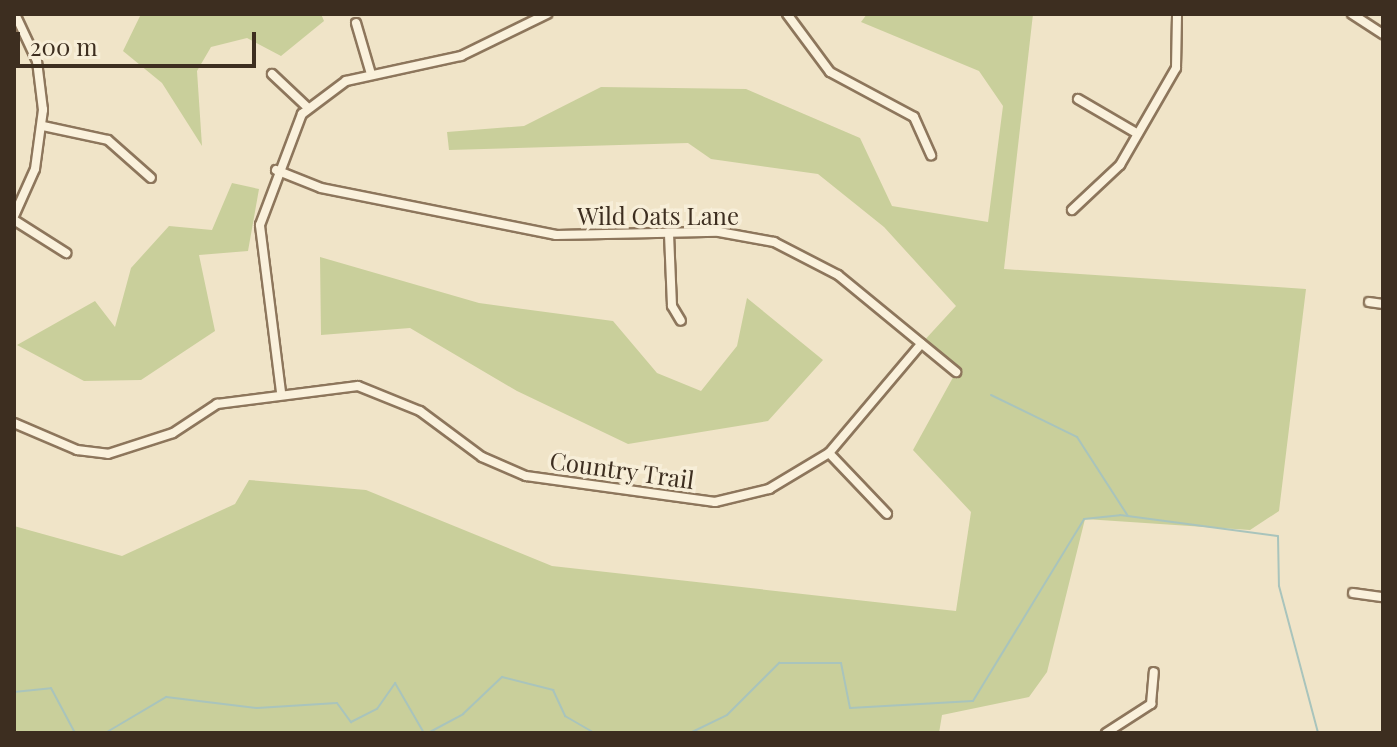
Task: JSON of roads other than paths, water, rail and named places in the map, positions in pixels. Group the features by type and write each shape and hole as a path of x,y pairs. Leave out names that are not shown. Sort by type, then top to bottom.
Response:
{"street":[{"path":"15,14 37,61 43,126 35,169 14,218 66,253"},
{"path":"281,392 259,234 276,170 307,107 337,84 461,56 547,14"},
{"path":"787,14 830,72 914,117 931,155"},
{"path":"1072,210 1102,188 1138,134 1179,61 1177,14"},
{"path":"1352,14 1383,34"},
{"path":"356,23 371,74"},
{"path":"272,74 307,107"},
{"path":"1078,99 1138,134"},
{"path":"43,126 108,140 151,178"},
{"name":"Wild Oats Lane","path":"276,170 321,188 556,235 733,233 788,246 838,275 956,372"},
{"path":"669,234 672,306 681,321"},
{"path":"1369,302 1383,304"},
{"name":"Country Trail","path":"14,423 77,450 108,454 173,433 213,405 281,392 371,388 420,411 503,468 695,502 769,489 829,453 921,344"},
{"path":"829,453 887,514"},
{"path":"1353,593 1383,597"},
{"path":"1106,733 1151,704 1154,672"}],"waterway":[{"path":"991,395 1077,437 1128,516"},
{"path":"690,733 727,715 779,663 841,663 850,708 973,701 1084,519 1120,515 1278,536 1279,586 1318,733"},
{"path":"428,733 463,714 502,677 553,690 565,716 594,733"},
{"path":"14,692 51,688 75,733 107,732 166,697 257,708 337,703 351,722 377,709 395,683 424,733"}]}
